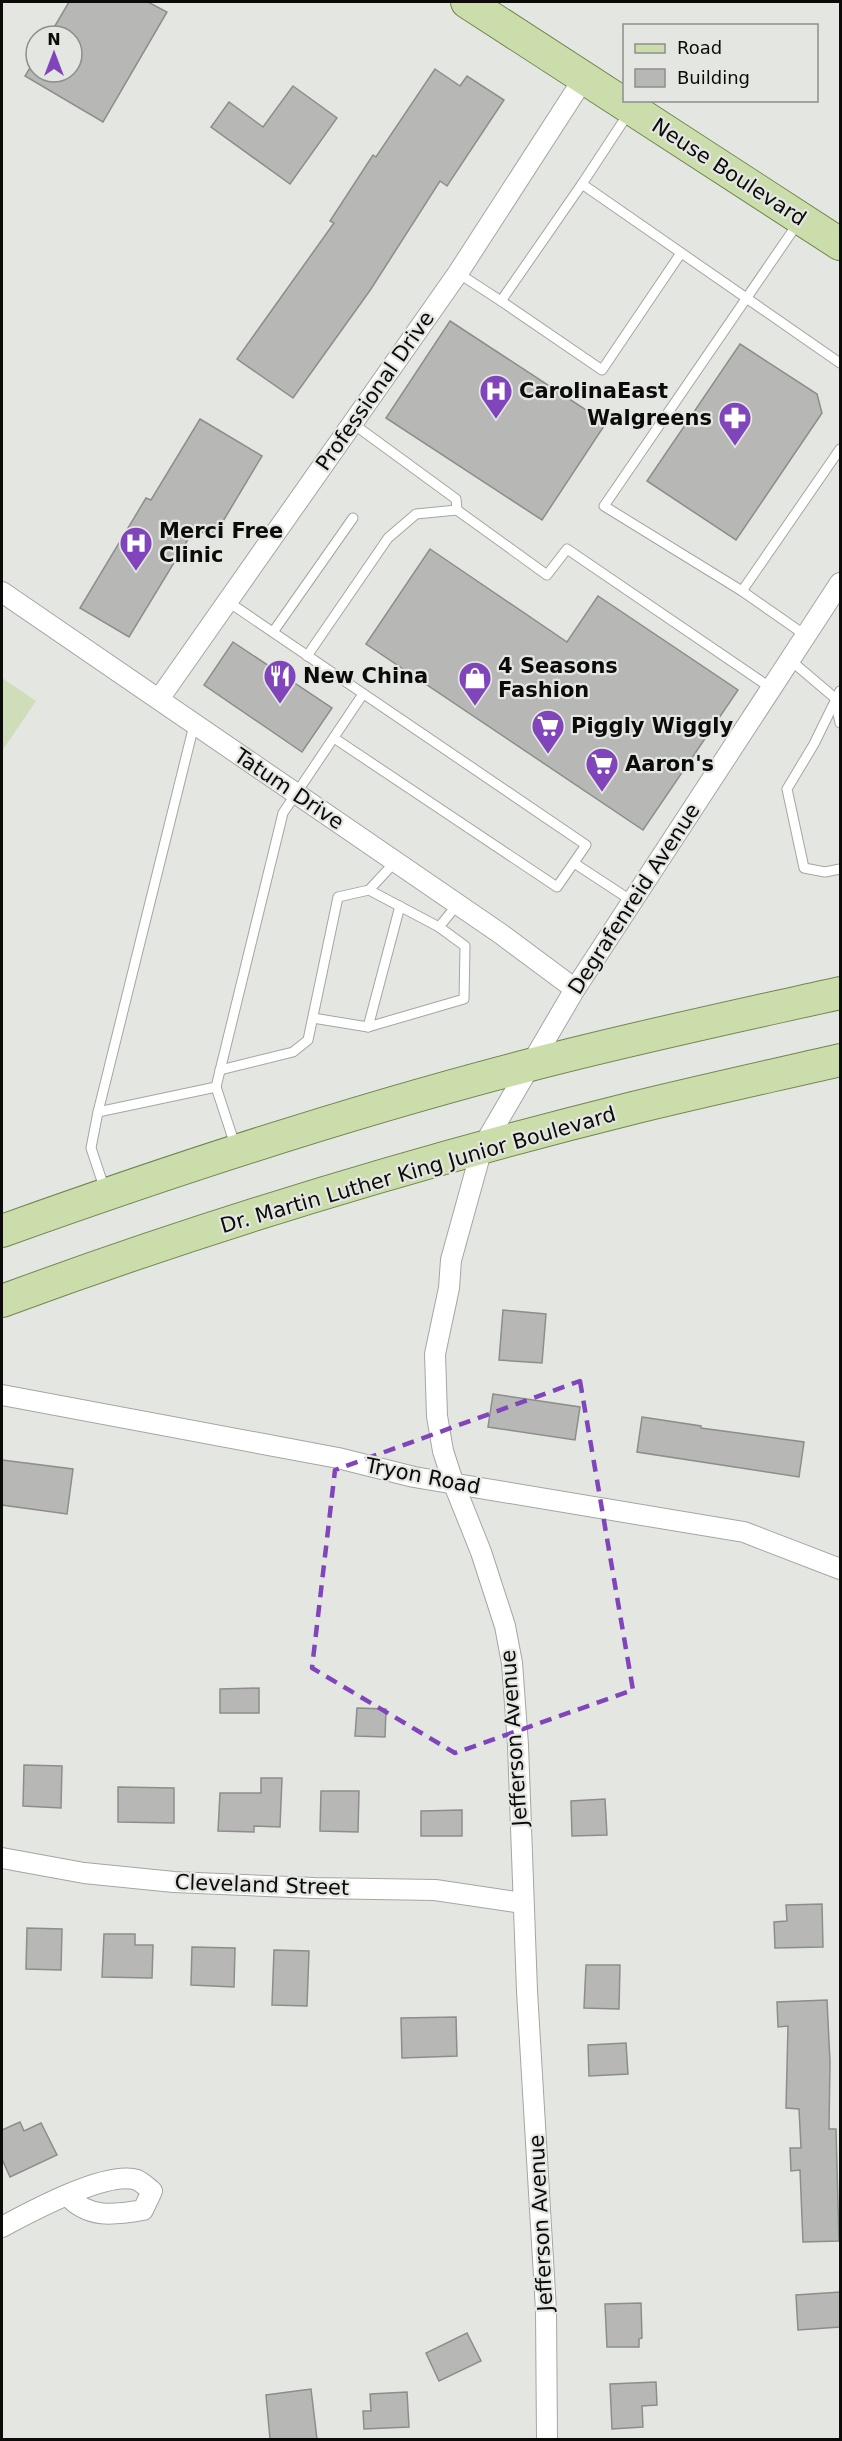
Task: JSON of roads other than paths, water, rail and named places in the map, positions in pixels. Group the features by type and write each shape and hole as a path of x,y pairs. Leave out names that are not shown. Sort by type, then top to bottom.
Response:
{"main road":[{"name":"Neuse Boulevard","path":"467,2 840,244"},
{"path":"2,1231 106,1194 359,1113 529,1065 840,993"},
{"name":"Dr. Martin Luther King Junior Boulevard","path":"2,1301 76,1273 299,1201 482,1148 634,1108 840,1060"}],"street":[{"name":"Professional Drive","path":"159,699 458,273 584,78"},
{"name":"Degrafenreid Avenue","path":"529,1065 575,989 840,583"},
{"name":"Tatum Drive","path":"2,592 395,862 575,989"},
{"name":"Jefferson Avenue","path":"529,1065 482,1148 451,1260 449,1288 435,1354 437,1416 443,1451 488,1573 505,1626 512,1663 546,2310 548,2439"},
{"name":"Tryon Road","path":"2,1395 338,1458 414,1477 744,1532 840,1569"},
{"name":"Cleveland Street","path":"2,1858 84,1873 174,1882 435,1890 523,1903"},
{"path":"2,2227 67,2195"}],"lane":[{"path":"501,302 631,109"},
{"path":"582,184 840,363"},
{"path":"801,218 604,506 742,591 805,635"},
{"path":"458,273 602,370 681,253"},
{"path":"352,423 456,499 457,510"},
{"path":"742,591 840,449"},
{"path":"307,656 388,538 416,514 457,510 547,575 567,549 771,688"},
{"path":"273,632 353,518"},
{"path":"227,601 586,845 558,887 334,738"},
{"path":"789,659 839,696"},
{"path":"238,1151 216,1087 283,813 363,694"},
{"path":"839,696 840,723"},
{"path":"839,696 787,789 804,868 825,872 840,868"},
{"path":"106,1194 91,1148 194,725"},
{"path":"220,1070 293,1052 308,1040 338,897 369,890 395,862"},
{"path":"574,863 632,901"},
{"path":"313,1018 368,1027 464,999 465,946 439,927 369,890"},
{"path":"439,927 457,905"},
{"path":"368,1027 400,906"},
{"path":"98,1112 216,1087"}],"place":[{"name":"CarolinaEast","path":"496,420"},
{"name":"Walgreens","path":"735,447"},
{"name":"Merci Free Clinic","path":"136,572"},
{"name":"New China","path":"280,705"},
{"name":"4 Seasons Fashion","path":"475,707"},
{"name":"Piggly Wiggly","path":"548,755"},
{"name":"Aaron's","path":"602,793"}]}
